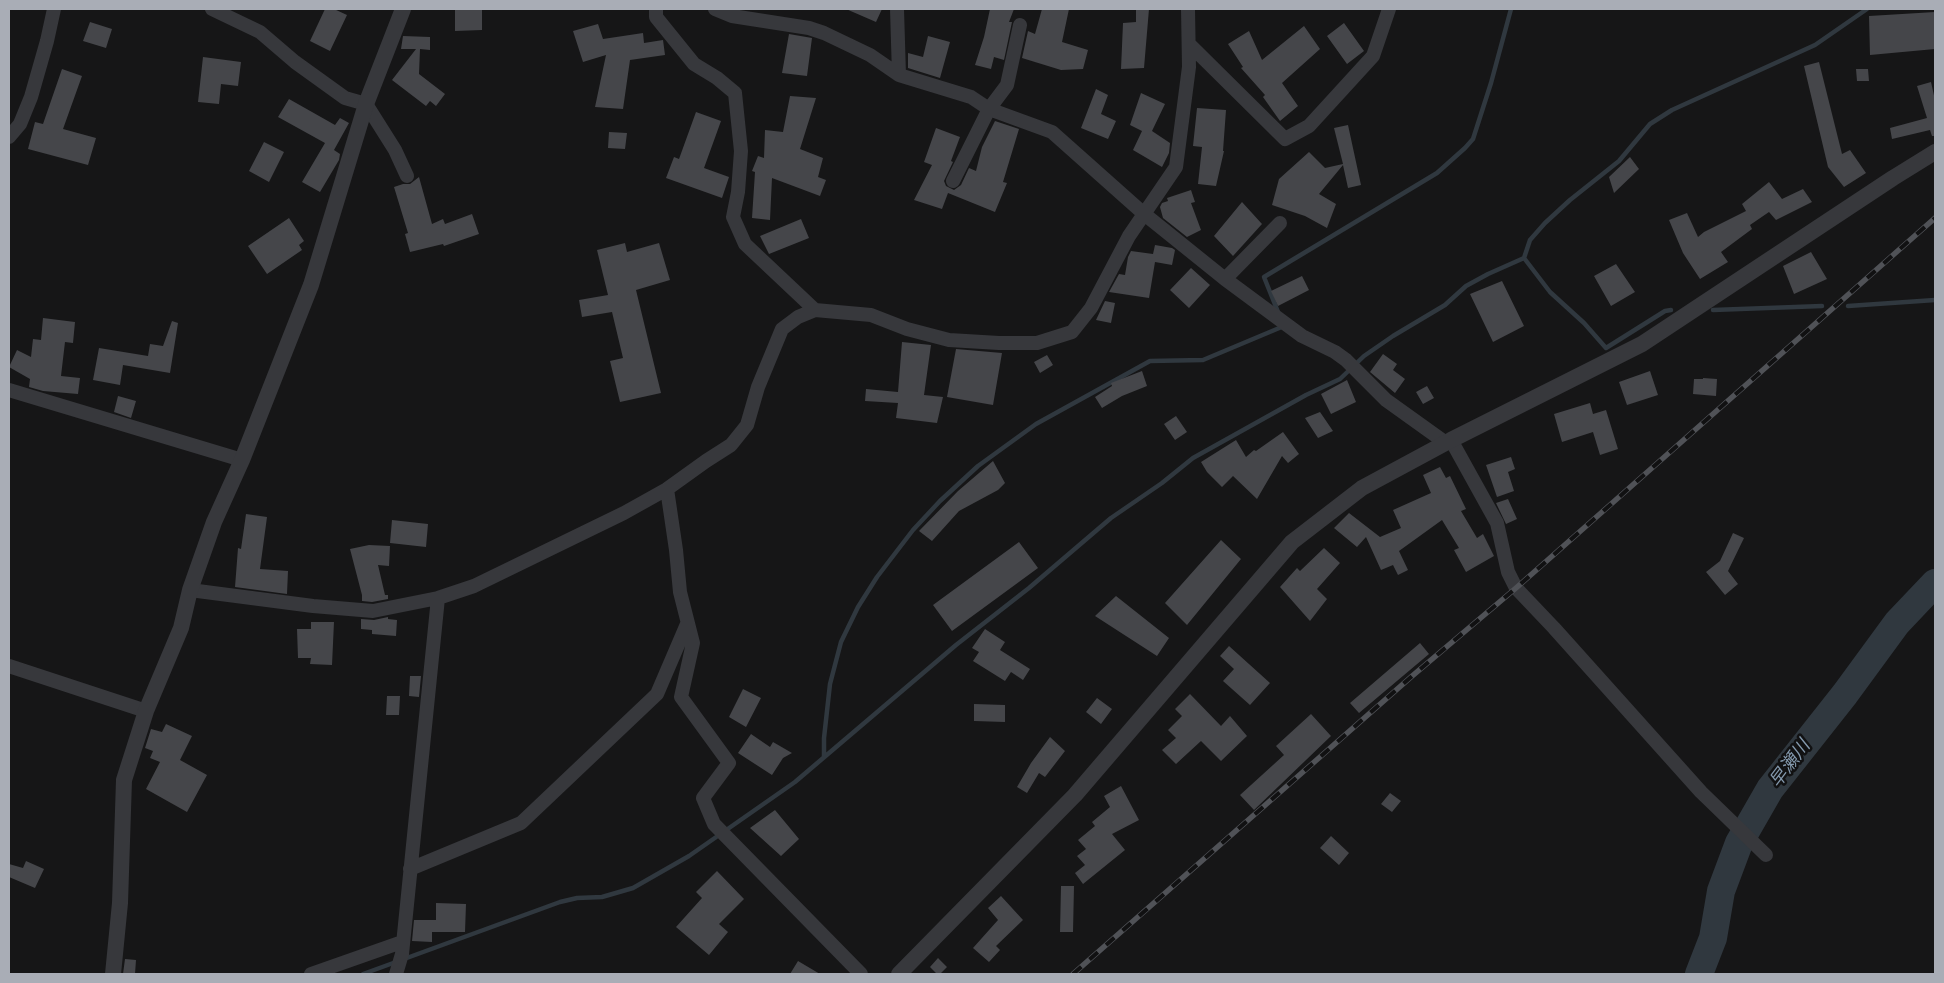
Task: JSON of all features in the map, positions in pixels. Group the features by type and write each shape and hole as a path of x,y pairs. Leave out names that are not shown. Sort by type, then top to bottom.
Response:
{"street":[{"path":"9,137 20,124 31,97 54,9"},
{"path":"212,9 260,32 295,62 345,98 366,104 395,150 407,176"},
{"path":"113,974 120,903 124,780 146,711 181,628 190,590 214,522 242,460 311,285 366,104 403,9"},
{"path":"656,9 656,17 694,64 717,78 734,93 741,151 738,192 733,216 745,244 815,310"},
{"path":"715,9 732,16 817,31 870,54 899,76 971,97 989,108 1052,132 1143,213 1225,279 1302,336 1335,352 1346,360 1386,400 1449,441 1497,523 1508,572 1516,588 1701,792 1766,855"},
{"path":"897,9 899,76"},
{"path":"190,590 313,606 373,611 438,598 474,586 624,513 667,489 731,446 747,425 758,387 782,329 798,317 815,310 871,315 906,329 949,340 999,343 1037,342 1072,332 1091,308 1143,213 1176,167 1189,67 1188,9"},
{"path":"1189,44 1285,139 1309,126 1373,56 1389,9"},
{"path":"953,181 989,108 1007,84 1020,25"},
{"path":"899,974 1075,795 1292,542 1362,488 1449,441 1642,344 1935,152"},
{"path":"1225,279 1280,223"},
{"path":"9,390 242,460"},
{"path":"667,489 680,592 693,643 681,696 729,763 703,798 715,826 861,974"},
{"path":"396,974 402,948 438,598"},
{"path":"410,869 522,823 657,694 687,624"},
{"path":"9,666 146,711"},
{"path":"311,974 402,948"}],"building":[{"path":"325,9 334,9 347,15 330,51 310,41"},
{"path":"455,9 482,9 482,30 455,31"},
{"path":"846,9 882,9 876,22"},
{"path":"990,9 1014,9 1009,22 1012,22 1004,60 994,57 991,69 975,65"},
{"path":"1042,9 1069,9 1062,42 1088,50 1083,69 1061,70 1022,58 1028,31 1035,34"},
{"path":"1136,9 1149,9 1144,68 1121,69 1123,23 1136,22"},
{"path":"1935,12 1935,49 1870,55 1869,16"},
{"path":"90,22 112,29 106,48 83,41"},
{"path":"1344,23 1364,51 1347,64 1327,36"},
{"path":"598,24 603,39 643,33 644,43 663,40 665,55 630,60 623,109 595,107 606,55 583,62 573,31"},
{"path":"1304,26 1320,49 1282,83 1298,106 1280,121 1263,97 1265,95 1241,68 1243,67 1228,44 1249,31 1262,60"},
{"path":"789,34 812,38 807,76 782,73"},
{"path":"403,36 430,37 430,50 420,49 419,74 445,94 436,106 430,101 426,106 392,80 416,49 401,49"},
{"path":"928,36 950,42 940,78 908,68 908,53 923,57"},
{"path":"203,57 241,62 238,86 221,84 219,104 198,102"},
{"path":"1819,62 1842,154 1850,150 1866,173 1844,187 1828,167 1804,66"},
{"path":"62,69 82,76 63,129 96,138 88,165 28,149 35,122 43,124"},
{"path":"1856,69 1868,69 1869,81 1857,81"},
{"path":"1931,82 1935,100 1935,136 1932,136 1930,130 1892,139 1890,128 1927,118 1917,86"},
{"path":"1096,89 1108,95 1101,114 1116,121 1108,139 1081,128"},
{"path":"1141,93 1165,104 1152,131 1170,143 1169,153 1162,167 1133,150 1142,131 1130,125"},
{"path":"790,96 816,98 800,149 823,158 818,177 826,180 820,196 772,178 770,220 752,218 755,172 752,171 758,156 764,158 765,130 783,132"},
{"path":"289,99 335,125 340,118 349,123 334,150 340,154 339,160 320,192 302,182 325,143 278,117"},
{"path":"1197,108 1226,110 1224,151 1216,186 1198,184 1202,147 1193,146"},
{"path":"696,112 721,121 704,168 729,177 722,198 666,178 674,157 679,159"},
{"path":"995,121 1019,129 1003,182 1007,183 995,212 948,193 942,209 914,200 932,165 924,162 936,128 960,137 951,161 953,162 944,181 946,186 954,190 961,185 969,168 976,171 982,147"},
{"path":"1348,125 1361,185 1348,188 1343,165 1319,194 1336,204 1327,228 1305,216 1272,205 1279,179 1309,152 1325,168 1343,164 1334,128"},
{"path":"609,132 627,133 625,149 608,148"},
{"path":"264,142 284,152 269,182 249,171"},
{"path":"1630,157 1639,169 1614,193 1609,177"},
{"path":"419,177 432,224 443,219 445,224 472,214 479,234 444,246 443,244 410,252 405,234 408,233 394,187 410,184"},
{"path":"1769,182 1782,199 1803,189 1812,202 1776,220 1769,212 1750,225 1752,229 1721,252 1728,262 1700,279 1683,253 1669,220 1687,213 1698,237 1704,232 1746,211 1742,204"},
{"path":"1191,190 1195,202 1191,203 1201,230 1187,237 1163,218 1160,207 1162,203 1168,201 1167,198"},
{"path":"1242,202 1262,224 1233,256 1214,236"},
{"path":"289,218 304,241 299,245 302,250 267,274 248,246"},
{"path":"801,219 809,238 769,254 760,236"},
{"path":"625,243 627,252 659,243 670,280 636,290 661,393 620,402 610,361 623,358 612,312 582,317 579,300 608,295 597,250"},
{"path":"1155,245 1175,250 1172,265 1155,262 1149,298 1109,292 1119,274 1125,275 1131,251 1153,254"},
{"path":"1811,252 1827,279 1794,294 1783,266"},
{"path":"1616,264 1635,292 1611,306 1594,276"},
{"path":"1191,268 1210,285 1189,308 1170,290"},
{"path":"1302,276 1309,290 1278,306 1271,291"},
{"path":"1502,281 1524,326 1493,342 1470,294"},
{"path":"1105,301 1115,303 1111,323 1096,320"},
{"path":"43,318 75,322 73,343 65,342 61,376 80,378 78,394 43,391 29,387 30,379 9,367 17,350 31,357 33,339 41,340"},
{"path":"172,321 178,323 170,373 123,365 120,385 93,380 99,348 148,356 150,344 163,346"},
{"path":"902,342 931,345 924,395 943,397 937,423 896,418 898,403 865,401 866,389 898,392"},
{"path":"956,349 1002,353 993,405 947,397"},
{"path":"1383,354 1397,364 1393,370 1405,379 1395,393 1370,372"},
{"path":"1047,355 1053,365 1040,373 1034,362"},
{"path":"1142,371 1147,386 1122,396 1102,408 1095,397 1112,386 1111,383"},
{"path":"1650,371 1658,395 1627,405 1619,382"},
{"path":"1694,379 1717,379 1716,396 1693,394"},
{"path":"1347,380 1356,402 1331,414 1321,394"},
{"path":"1427,386 1434,398 1423,404 1416,392"},
{"path":"118,396 136,401 131,418 114,412"},
{"path":"1590,403 1593,414 1606,410 1618,449 1600,455 1593,432 1562,442 1554,414"},
{"path":"1320,412 1333,431 1318,438 1305,418"},
{"path":"1176,416 1187,432 1175,440 1164,424"},
{"path":"1283,432 1299,454 1288,463 1282,456 1257,499 1233,476 1222,487 1207,472 1201,462 1236,440 1246,457"},
{"path":"1511,457 1515,469 1508,472 1514,491 1497,497 1486,465"},
{"path":"993,461 1005,483 998,490 959,511 932,541 919,531 958,491"},
{"path":"1440,467 1446,478 1450,476 1466,509 1461,511 1477,538 1483,534 1494,556 1466,572 1454,550 1459,548 1442,520 1399,551 1408,570 1398,575 1393,565 1381,570 1366,537 1357,547 1334,528 1349,513 1380,537 1401,528 1393,510 1431,493 1423,475"},
{"path":"1508,499 1517,519 1506,524 1496,503"},
{"path":"246,514 267,517 260,569 288,571 287,594 235,587 238,548 241,549"},
{"path":"392,520 428,524 426,547 390,543"},
{"path":"1733,533 1744,538 1728,571 1738,584 1725,595 1706,572 1720,561"},
{"path":"1221,540 1241,559 1187,625 1165,603"},
{"path":"1019,542 1038,568 952,631 933,605"},
{"path":"369,545 390,546 389,566 378,565 385,595 388,595 388,599 372,602 362,601 350,549"},
{"path":"1324,548 1340,563 1317,589 1327,599 1310,621 1280,587 1297,568 1300,571"},
{"path":"1116,596 1169,638 1157,656 1095,616"},
{"path":"388,617 388,619 397,620 396,636 372,634 372,630 361,629 361,619 374,620"},
{"path":"311,622 334,622 332,665 310,664 311,658 298,658 297,629 311,629"},
{"path":"985,629 1005,642 1000,650 1030,669 1023,680 1011,672 1005,681 973,661 979,652 972,648"},
{"path":"1420,643 1429,654 1359,713 1350,703"},
{"path":"1229,646 1270,683 1250,705 1223,681 1234,669 1220,656"},
{"path":"410,676 421,676 419,697 409,696"},
{"path":"743,689 761,698 746,727 729,717"},
{"path":"1190,694 1221,726 1230,716 1247,736 1221,761 1201,741 1176,764 1162,750 1176,738 1168,730 1182,716 1175,709"},
{"path":"387,696 400,696 399,715 386,715"},
{"path":"1097,698 1112,709 1101,724 1086,712"},
{"path":"974,704 1005,705 1005,722 974,721"},
{"path":"1311,714 1331,736 1254,810 1240,795 1284,755 1276,746"},
{"path":"166,724 192,736 180,760 207,775 187,812 146,789 160,762 150,758 153,751 145,748 151,729 162,732"},
{"path":"751,734 770,747 773,742 792,753 783,758 772,775 738,753"},
{"path":"1050,737 1065,751 1045,777 1039,773 1027,793 1017,787 1031,763"},
{"path":"1121,786 1139,820 1112,834 1125,850 1083,884 1075,873 1085,865 1077,856 1086,849 1078,840 1095,826 1092,822 1110,807 1104,796"},
{"path":"1390,793 1401,801 1392,812 1381,804"},
{"path":"775,810 799,839 781,856 750,828"},
{"path":"1331,836 1349,853 1339,865 1320,848"},
{"path":"26,861 44,869 35,888 9,877 9,864 23,868"},
{"path":"717,871 744,899 719,924 728,932 709,955 676,927 702,898 696,892"},
{"path":"1061,886 1074,886 1073,932 1060,932"},
{"path":"1001,896 1023,920 996,946 1000,950 989,962 973,948 998,920 988,908"},
{"path":"436,903 466,904 465,932 432,932 432,942 412,941 414,920 436,920"},
{"path":"938,958 947,967 940,974 937,974 930,967"},
{"path":"125,959 136,960 135,974 123,974"},
{"path":"798,961 820,974 790,974"}],"waterway":[{"path":"1278,312 1264,277 1437,173 1473,139 1491,83 1511,9"},
{"path":"404,959 560,902 577,898 602,897 633,888 689,856 795,782 956,645 1029,588 1111,518 1162,483 1193,458 1306,395 1340,379 1364,356 1445,305 1466,286 1524,258 1530,240 1545,223 1570,200 1619,161 1650,124 1672,110 1815,45 1867,9"},
{"path":"1524,258 1550,292 1584,323 1606,348 1665,311 1671,310"},
{"path":"1848,306 1935,300"},
{"path":"1713,310 1822,306"},
{"path":"824,757 824,738 830,684 841,642 858,607 877,577 913,530 940,501 978,466 1036,424 1150,361 1203,360 1284,326"},
{"name":"早瀬川","path":"1699,974 1713,938 1721,891 1739,843 1770,789 1845,694 1897,623 1935,583"},
{"path":"363,974 396,962"}],"railway":[{"path":"1073,974 1411,677 1516,588 1935,218"}]}
